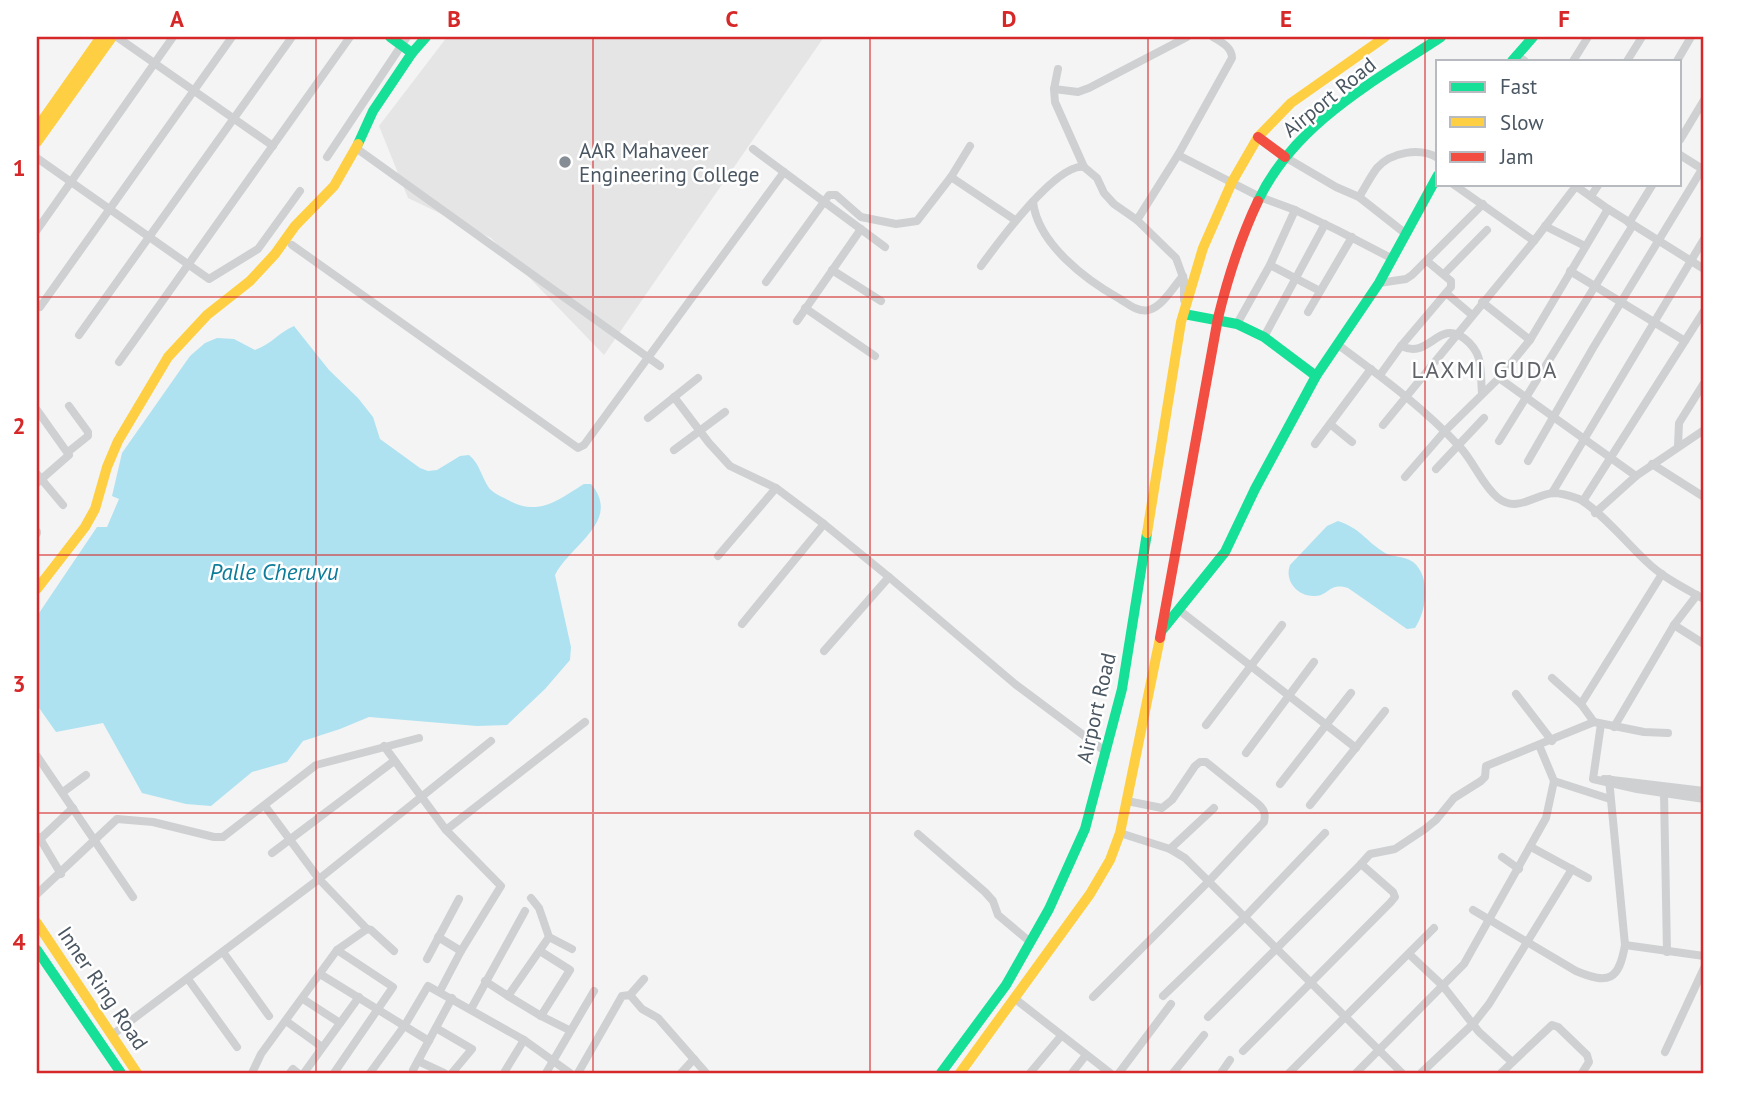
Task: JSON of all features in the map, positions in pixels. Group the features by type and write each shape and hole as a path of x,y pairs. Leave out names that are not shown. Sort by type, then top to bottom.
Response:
{"main road":[{"path":"37,128 104,37 114,37"},
{"path":"37,142 114,37"},
{"path":"390,37 404,41 412,53"},
{"path":"37,589 85,527 95,509 118,441 168,357 206,315 259,272 295,226 334,186 373,111 426,37"},
{"name":"Airport Road","path":"941,1073 1006,985 1049,909 1085,829 1122,689 1184,314 1203,248 1232,182 1258,137 1291,103 1385,37"},
{"name":"Airport Road","path":"967,1071 1014,998 1090,894 1110,860 1120,833 1189,491 1217,322 1235,255 1260,197 1285,157 1303,138 1346,101 1441,37"},
{"path":"1518,59 1533,37"},
{"path":"1258,137 1285,157"},
{"name":"Airport Road","path":"1162,630 1224,552 1316,376 1379,283 1436,179"},
{"path":"1184,314 1237,324 1264,337 1316,376"},
{"name":"Inner Ring Road","path":"37,923 136,1073"},
{"name":"Inner Ring Road","path":"37,950 115,1071"}],"street":[{"path":"114,37 273,146"},
{"path":"37,230 173,37"},
{"path":"40,307 232,37"},
{"path":"79,335 292,37"},
{"path":"119,362 350,37"},
{"path":"1054,89 1078,92 1089,88 1187,37"},
{"path":"1137,220 1178,155 1232,58 1226,45 1213,37"},
{"path":"1574,60 1588,37"},
{"path":"1628,60 1642,37"},
{"path":"1678,60 1692,37"},
{"path":"327,157 404,41"},
{"path":"1058,69 1054,89 1055,102 1084,167 1097,178 1114,204 1137,220 1176,258 1183,276 1184,314"},
{"path":"1682,137 1704,100"},
{"path":"766,282 829,195 833,194 861,217 879,222 917,221 951,177 970,146"},
{"path":"356,148 660,366"},
{"path":"753,149 885,247"},
{"path":"1359,197 1376,169 1387,158 1409,152 1429,153 1436,157"},
{"path":"1178,155 1260,197 1295,210 1391,258"},
{"path":"1528,461 1621,302 1704,169 1682,156"},
{"path":"1285,157 1336,187 1359,197 1406,234"},
{"path":"37,158 209,279 258,250 300,191"},
{"path":"981,266 1015,220 1054,181 1076,167 1084,167"},
{"path":"292,245 578,448 584,445 649,358 784,172"},
{"path":"951,177 1015,220"},
{"path":"1456,186 1534,241"},
{"path":"1383,425 1534,241 1573,186"},
{"path":"1576,186 1704,269"},
{"path":"1591,196 1598,186"},
{"path":"1499,441 1595,286 1652,186"},
{"path":"1033,202 1034,210 1048,237 1071,265 1090,282 1136,308 1146,311 1156,307 1183,276"},
{"path":"1379,283 1406,279 1483,204"},
{"path":"1405,477 1444,432 1499,378 1530,340 1608,209"},
{"path":"1237,324 1270,265 1295,210"},
{"path":"1264,337 1325,224"},
{"path":"1545,226 1585,246"},
{"path":"797,321 861,229"},
{"path":"1444,274 1486,230"},
{"path":"1308,312 1352,237"},
{"path":"1552,493 1704,239"},
{"path":"1380,375 1452,283 1427,261"},
{"path":"1270,265 1320,291"},
{"path":"832,270 881,301"},
{"path":"1570,271 1685,341"},
{"path":"1446,293 1472,315"},
{"path":"1482,302 1530,340"},
{"path":"805,309 875,356"},
{"path":"1583,501 1704,311"},
{"path":"1401,346 1421,349 1446,332 1457,333 1475,347 1479,354 1482,393"},
{"path":"1337,344 1406,395 1460,446 1500,500 1520,504 1552,493 1583,501 1662,574 1700,597 1674,625 1614,727"},
{"path":"1315,444 1371,369"},
{"path":"648,418 698,378"},
{"path":"1499,378 1636,476"},
{"path":"1678,446 1679,423 1704,383"},
{"path":"674,397 730,466 776,488 824,524 1015,684 1106,752"},
{"path":"68,452 85,440 88,432 69,406"},
{"path":"37,410 68,452 68,457 38,479 63,505"},
{"path":"674,450 726,412"},
{"path":"1436,469 1484,418"},
{"path":"1330,424 1352,442"},
{"path":"1595,513 1636,476 1703,431"},
{"path":"1652,464 1704,497"},
{"path":"718,556 776,488"},
{"path":"742,624 824,524"},
{"path":"1581,704 1662,574"},
{"path":"824,650 888,577"},
{"path":"1179,610 1356,748"},
{"path":"1206,725 1282,625"},
{"path":"1674,625 1704,644"},
{"path":"1246,753 1314,662"},
{"path":"1552,678 1581,704 1597,723 1592,778 1598,781 1704,791"},
{"path":"1280,784 1352,693"},
{"path":"1516,694 1552,741"},
{"path":"1311,805 1385,711"},
{"path":"446,830 585,722"},
{"path":"1208,1017 1370,854 1395,849 1432,824 1454,798 1485,776 1486,766 1597,723 1644,732 1668,733"},
{"path":"37,894 117,819 153,822 223,837 316,765 419,738"},
{"path":"112,1035 319,879 491,741"},
{"path":"1356,1073 1464,964 1531,848 1546,818 1554,781 1539,745"},
{"path":"384,746 446,830 501,886 440,991"},
{"path":"37,755 133,897"},
{"path":"272,853 394,761"},
{"path":"1093,997 1264,822 1264,808 1206,762 1195,766 1172,800 1161,808 1127,801"},
{"path":"63,792 86,775"},
{"path":"1554,781 1610,799"},
{"path":"1609,782 1704,799"},
{"path":"1473,910 1576,971 1589,977 1612,978 1619,971 1625,945 1609,782"},
{"path":"1664,793 1667,952"},
{"path":"265,806 319,879 366,929 371,930 394,951"},
{"path":"61,874 38,838 73,808"},
{"path":"1170,849 1214,808"},
{"path":"1120,833 1170,849 1185,858 1402,1073"},
{"path":"1163,996 1325,833"},
{"path":"918,834 985,892 993,901 998,915 1029,941"},
{"path":"1531,848 1588,878"},
{"path":"1502,857 1519,869"},
{"path":"1243,1051 1395,897 1393,892 1361,864"},
{"path":"1421,1073 1474,1023 1489,1004 1572,869"},
{"path":"531,898 539,908 549,937 572,949"},
{"path":"427,959 459,899"},
{"path":"471,1009 526,911"},
{"path":"1289,1073 1434,928"},
{"path":"252,1073 261,1054 337,950 366,929"},
{"path":"438,937 461,951"},
{"path":"508,996 549,937"},
{"path":"1625,945 1704,956"},
{"path":"334,1073 393,987 337,950"},
{"path":"540,951 570,970 541,1016"},
{"path":"223,952 269,1016"},
{"path":"1409,954 1443,986 1479,1032 1512,1062"},
{"path":"1665,1052 1704,968"},
{"path":"320,974 429,1041"},
{"path":"188,979 237,1047"},
{"path":"578,1073 622,996 630,995 644,979"},
{"path":"485,981 569,1030"},
{"path":"370,1073 405,1025 426,987 430,986 524,1040 570,1073"},
{"path":"546,1073 594,990"},
{"path":"630,995 642,1009 658,1018 706,1073"},
{"path":"303,1073 359,997"},
{"path":"413,1070 452,998"},
{"path":"1014,998 1111,1073"},
{"path":"303,999 340,1023"},
{"path":"1119,1073 1171,1004"},
{"path":"286,1021 322,1047"},
{"path":"1501,1073 1552,1025 1559,1027 1587,1055 1590,1062 1582,1073"},
{"path":"436,1028 472,1049 452,1073"},
{"path":"1173,1073 1204,1035"},
{"path":"1030,1073 1061,1036"},
{"path":"505,1071 524,1040"},
{"path":"1072,1073 1086,1055"},
{"path":"681,1073 694,1059"},
{"path":"1221,1073 1230,1060"},
{"path":"418,1061 444,1073"},
{"path":"290,1073 293,1069 298,1073"}],"shaded area":[{"name":"AAR Mahaveer Engineering College","path":"447,37 824,37 604,355 491,238 408,198 379,126"}],"water":[{"name":"Palle Cheruvu","path":"294,326 329,370 373,417 380,439 420,468 437,470 460,456 469,455 476,462 491,490 519,505 529,507 548,504 584,484 591,484 599,497 601,509 597,521 555,575 571,647 570,660 545,689 507,725 477,726 369,717 303,741 287,762 252,772 211,806 186,804 142,793 103,723 56,732 37,705 37,616 97,527 107,527 119,499 112,496 122,453 190,356 205,343 217,338 234,339 255,350"},
{"path":"1338,521 1357,531 1386,553 1409,560 1419,568 1425,594 1422,612 1415,628 1407,629 1348,588 1337,587 1309,596 1294,587 1289,577 1290,565 1327,526"}],"traffic: fast":[{"path":"390,37 412,53"},
{"path":"358,144 373,111 426,37"},
{"path":"1258,201 1273,174 1292,149 1314,127 1363,88 1441,37"},
{"path":"1513,60 1533,37"},
{"path":"1163,629 1225,552 1255,489 1316,376 1379,283 1436,179"},
{"path":"1184,314 1237,324 1264,337 1316,376"},
{"path":"941,1073 1006,985 1049,909 1085,829 1122,689 1147,533"},
{"path":"37,950 121,1073"}],"traffic: slow":[{"path":"37,128 101,37"},
{"path":"37,142 112,37"},
{"path":"1147,533 1181,322 1203,248 1232,182 1258,137 1291,103 1385,37"},
{"path":"37,589 85,527 95,509 118,441 168,357 207,315 250,281 275,254 295,226 334,186 358,144"},
{"path":"960,1073 1090,894 1110,860 1120,833 1160,638"},
{"path":"37,923 137,1073"}],"traffic: jam":[{"path":"1258,137 1285,157"},
{"path":"1160,638 1218,318 1235,258 1258,201"}],"place":[{"name":"AAR Mahaveer Engineering College","path":"565,162"}],"district":[{"name":"LAXMI GUDA","path":"1485,369"}]}
